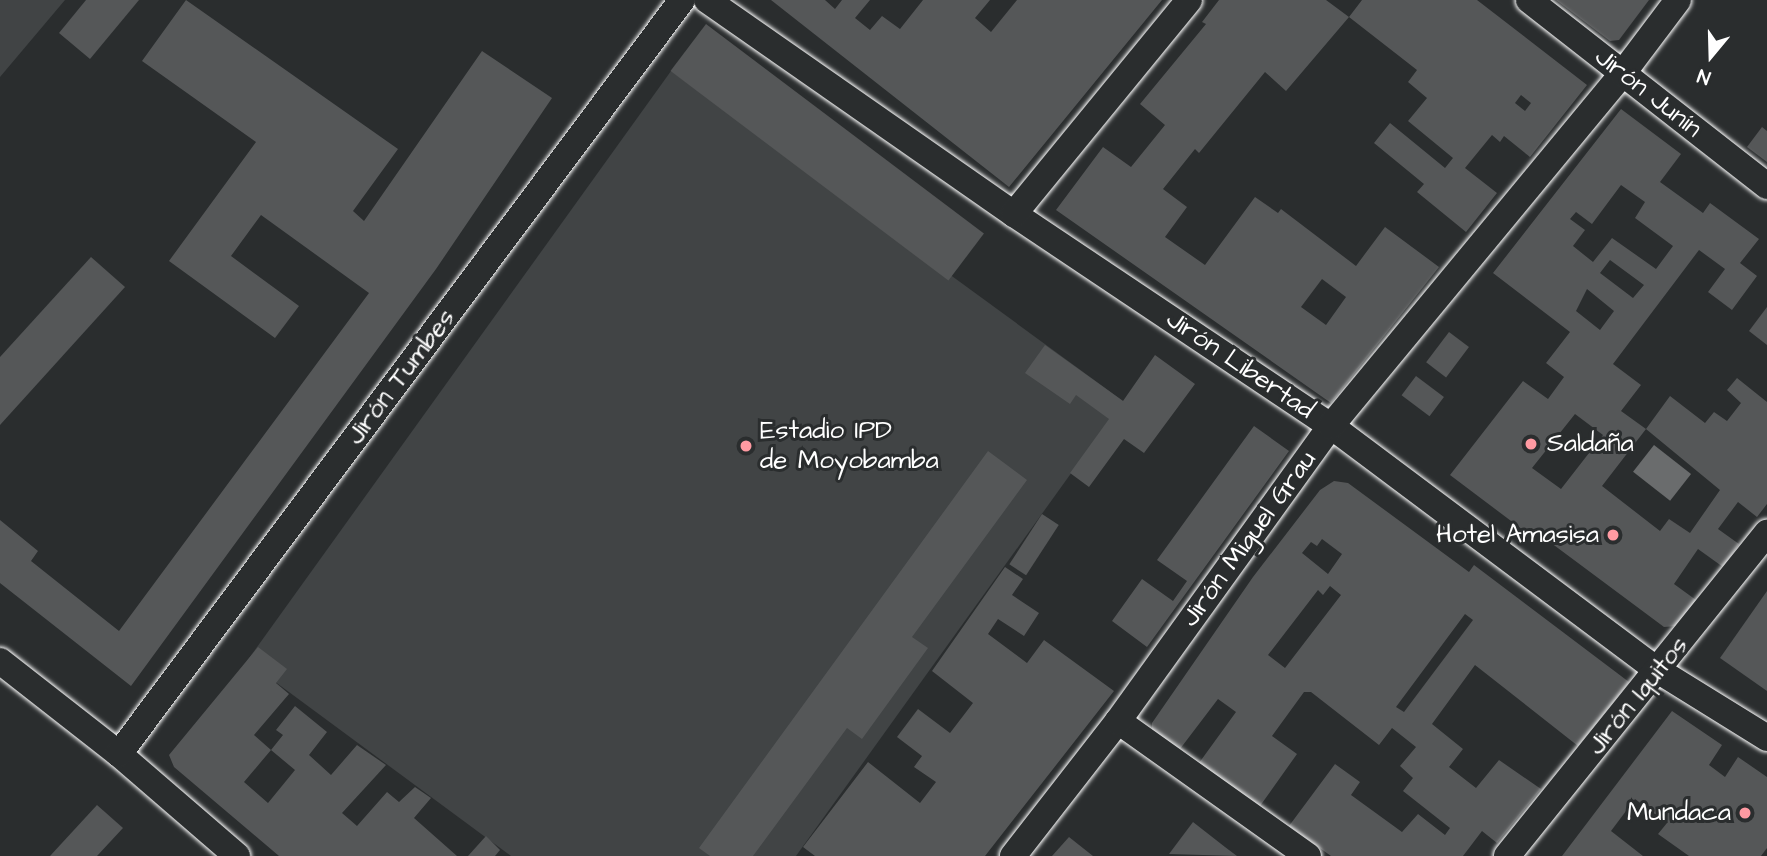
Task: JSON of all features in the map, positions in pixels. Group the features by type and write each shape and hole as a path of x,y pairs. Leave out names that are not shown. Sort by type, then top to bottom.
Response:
{"street":[{"name":"Jirón Tumbes","path":"119,754 682,0"},
{"name":"Jirón Libertad","path":"707,0 1014,214 1331,426 1659,671 1767,738"},
{"path":"1014,214 1189,0"},
{"name":"Jirón Junín","path":"1529,0 1767,186"},
{"name":"Jirón Miguel Grau","path":"1013,856 1118,721 1331,426 1623,73 1678,0"},
{"name":"Jirón Iquitos","path":"1507,856 1659,671 1767,533"},
{"path":"0,661 119,754 237,856"},
{"path":"1118,721 1308,856"}],"shaded area":[{"path":"0,0 65,0 0,77"},
{"name":"Estadio IPD de Moyobamba","path":"671,71 1123,401 796,856 511,856 247,661"},
{"path":"1654,445 1691,474 1670,501 1633,472"}],"building":[{"path":"86,0 139,0 90,59 59,33"},
{"path":"186,0 398,149 353,211 364,221 482,51 552,98 436,269 131,686 0,583 0,520 38,551 31,561 119,631 369,293 261,215 231,256 299,306 275,338 169,261 256,142 142,61"},
{"path":"771,0 825,0 835,9 842,0 870,0 855,18 870,30 882,16 900,29 923,0 990,0 975,18 991,32 1017,0 1162,0 1009,187"},
{"path":"1219,0 1326,0 1349,17 1286,91 1265,72 1199,153 1195,149 1163,189 1187,207 1165,237 1205,265 1255,197 1278,213 1281,209 1356,266 1385,227 1439,267 1331,403 1056,210 1103,147 1131,167 1165,125 1140,104 1206,24 1202,22","holes":["1322,279 1346,297 1326,325 1301,307"]},
{"path":"1362,0 1477,0 1587,85 1530,157 1504,136 1500,142 1492,135 1465,168 1497,193 1466,232 1417,192 1424,184 1374,143 1390,123 1445,168 1453,158 1408,121 1427,98 1408,82 1417,70 1349,17","holes":["1521,95 1531,103 1525,111 1515,103"]},
{"path":"1556,0 1649,0 1619,40 1610,41"},
{"path":"706,24 984,233 948,281 670,71"},
{"path":"1621,109 1681,154 1660,182 1703,213 1710,203 1759,239 1740,263 1757,276 1732,310 1708,292 1725,269 1699,250 1613,364 1641,385 1621,411 1646,429 1670,396 1705,423 1714,412 1727,421 1741,403 1727,390 1737,378 1767,402 1767,504 1757,517 1738,502 1718,529 1739,544 1723,567 1698,549 1674,584 1696,600 1677,626 1664,627 1531,528 1527,533 1450,475 1523,381 1548,399 1564,377 1546,363 1570,332 1493,273","holes":["1621,185 1645,202 1635,218 1673,246 1656,269 1612,238 1593,262 1573,246 1585,230 1570,219 1576,212 1592,224","1610,260 1644,285 1633,298 1600,273","1587,289 1614,311 1600,330 1576,311","1575,414 1603,435 1561,489 1532,468","1646,429 1720,490 1690,533 1669,519 1660,531 1602,486"]},
{"path":"1762,127 1767,131 1767,162 1747,147"},
{"path":"91,257 125,287 0,425 0,357"},
{"path":"1767,307 1767,345 1749,331"},
{"path":"1449,332 1469,347 1446,377 1426,362"},
{"path":"1045,345 1123,401 1155,355 1195,384 1144,453 1124,439 1089,487 1070,473 1109,419 1076,395 1070,404 1025,373"},
{"path":"1416,376 1444,397 1430,416 1402,395"},
{"path":"1254,426 1289,451 1147,647 1112,621 1142,579 1173,601 1187,581 1157,560"},
{"path":"988,451 1027,480 912,637 928,648 862,739 847,728 753,856 710,856 699,848"},
{"path":"1334,481 1348,483 1469,572 1474,565 1629,682 1578,746 1475,665 1432,724 1463,749 1449,767 1476,788 1499,760 1541,789 1497,843 1482,831 1463,856 1331,856 1289,826 1335,764 1360,782 1351,795 1402,832 1418,814 1445,835 1450,828 1403,791 1413,778 1400,766 1416,747 1392,728 1379,745 1311,692 1304,692 1272,736 1297,754 1260,806 1199,763 1236,712 1218,699 1180,749 1152,731 1152,723 1253,577 1320,490","holes":["1322,539 1342,554 1328,574 1302,553 1311,542 1317,546","1330,586 1341,595 1285,668 1268,655 1318,590 1323,595","1465,614 1473,620 1404,712 1396,707"]},
{"path":"1042,514 1059,525 1026,575 1009,564"},
{"path":"1005,567 1023,579 1012,595 1039,613 1024,636 998,619 988,634 1027,663 1044,640 1114,691 985,856 815,856 803,847 868,762 920,803 936,782 914,767 922,756 897,737 918,709 950,733 973,703 932,671"},
{"path":"1767,591 1767,691 1720,658"},
{"path":"258,647 287,669 276,683 289,694 254,735 271,750 283,735 276,730 295,706 327,732 309,755 331,775 357,745 386,765 342,813 357,826 387,792 399,802 415,787 431,798 414,818 457,856 279,856 174,767 169,755","holes":["271,750 295,770 268,803 244,782"]},
{"path":"1672,711 1722,745 1709,765 1725,777 1738,757 1767,777 1767,848 1761,856 1689,856 1658,834 1667,823 1635,799 1611,831 1643,856 1562,856"},
{"path":"97,805 123,828 97,856 50,856"},
{"path":"1193,822 1225,847 1237,856 1169,854"},
{"path":"486,836 500,850 495,856 468,856"},
{"path":"1069,837 1093,856 1052,856"}],"place":[{"name":"Saldaña","path":"1531,444"},
{"name":"Estadio IPD de Moyobamba","path":"746,446"},
{"name":"Hotel Amasisa","path":"1613,535"},
{"name":"Mundaca","path":"1745,813"}]}
